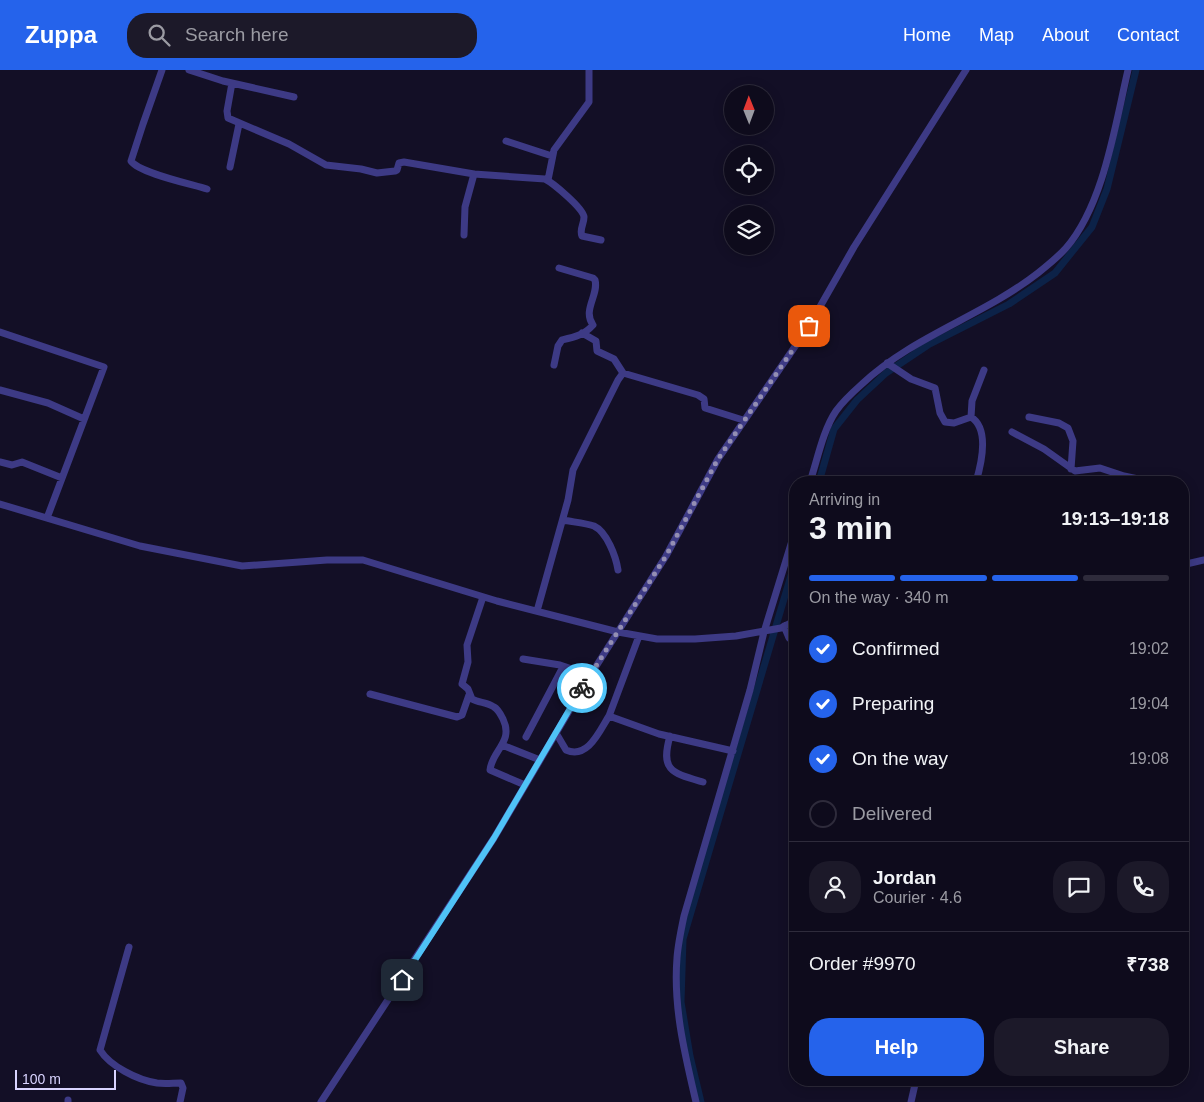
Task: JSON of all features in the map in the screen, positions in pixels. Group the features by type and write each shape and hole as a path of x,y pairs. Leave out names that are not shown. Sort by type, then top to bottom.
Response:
{"street":[{"path":"162,70 132,161 136,166 156,174 207,189"},
{"path":"189,70 232,83 294,97"},
{"path":"548,180 552,156 557,144 589,102 589,70"},
{"path":"320,1102 494,838 590,675 666,556 718,459 809,326 854,247 966,70"},
{"path":"812,476 836,412 853,392 907,349 979,311 1025,282 1066,248 1086,218 1096,195 1116,126 1128,70"},
{"path":"232,83 226,114 228,118 238,124 289,144 326,165 377,173 395,171 399,163 404,162 474,174 548,180 582,213 584,220 580,230 582,236 600,240"},
{"path":"230,166 238,124"},
{"path":"506,141 552,156"},
{"path":"464,235 466,201 474,174"},
{"path":"554,365 558,346 562,340 579,337 593,325 589,315 596,283 592,278 559,268"},
{"path":"0,332 104,367 47,518"},
{"path":"582,333 596,340 597,351 614,360 624,373 698,395 704,399 705,408 743,420"},
{"path":"889,363 911,379 935,388 940,413 945,422 954,423 971,417"},
{"path":"971,417 972,401 984,370"},
{"path":"537,612 563,520 571,478 577,460 618,380 624,373"},
{"path":"0,390 48,403 84,419"},
{"path":"971,417 977,422 983,443 982,460 978,476"},
{"path":"1029,417 1059,423 1068,428 1073,441 1070,469"},
{"path":"1012,432 1044,449 1070,469 1079,471 1100,468 1124,476"},
{"path":"0,462 12,465 22,462 62,478"},
{"path":"0,504 140,546 242,566 327,560 363,560 537,612 618,632 657,639 695,639 767,630 789,624"},
{"path":"563,520 593,526 602,533 616,557 618,570"},
{"path":"696,1102 680,1033 676,958 684,916 789,552"},
{"path":"1189,563 1204,560"},
{"path":"370,694 456,717 462,715 469,695 468,689 463,686 462,681 468,662 468,645 483,597"},
{"path":"782,627 789,638"},
{"path":"556,733 566,750 580,752 588,748 609,716 639,636"},
{"path":"523,659 563,666 590,675"},
{"path":"526,737 563,666"},
{"path":"469,695 475,701 493,706 499,712 507,733 490,770 525,786"},
{"path":"609,716 670,736 733,751"},
{"path":"670,736 665,754 667,763 680,775 703,782"},
{"path":"502,746 540,760"},
{"path":"129,947 100,1050 114,1065 141,1078 157,1083 182,1084 180,1102"},
{"path":"911,1102 915,1086"}],"waterway":[{"path":"821,476 834,429 857,400 886,373 928,345 1009,304 1055,273 1092,227 1107,189 1136,70"},
{"path":"701,1102 690,1056 681,1002 683,939 789,582"}],"way so far":[{"path":"582,688 666,556 718,459 809,326"}],"route":[{"path":"402,980 494,838 582,688"}]}
